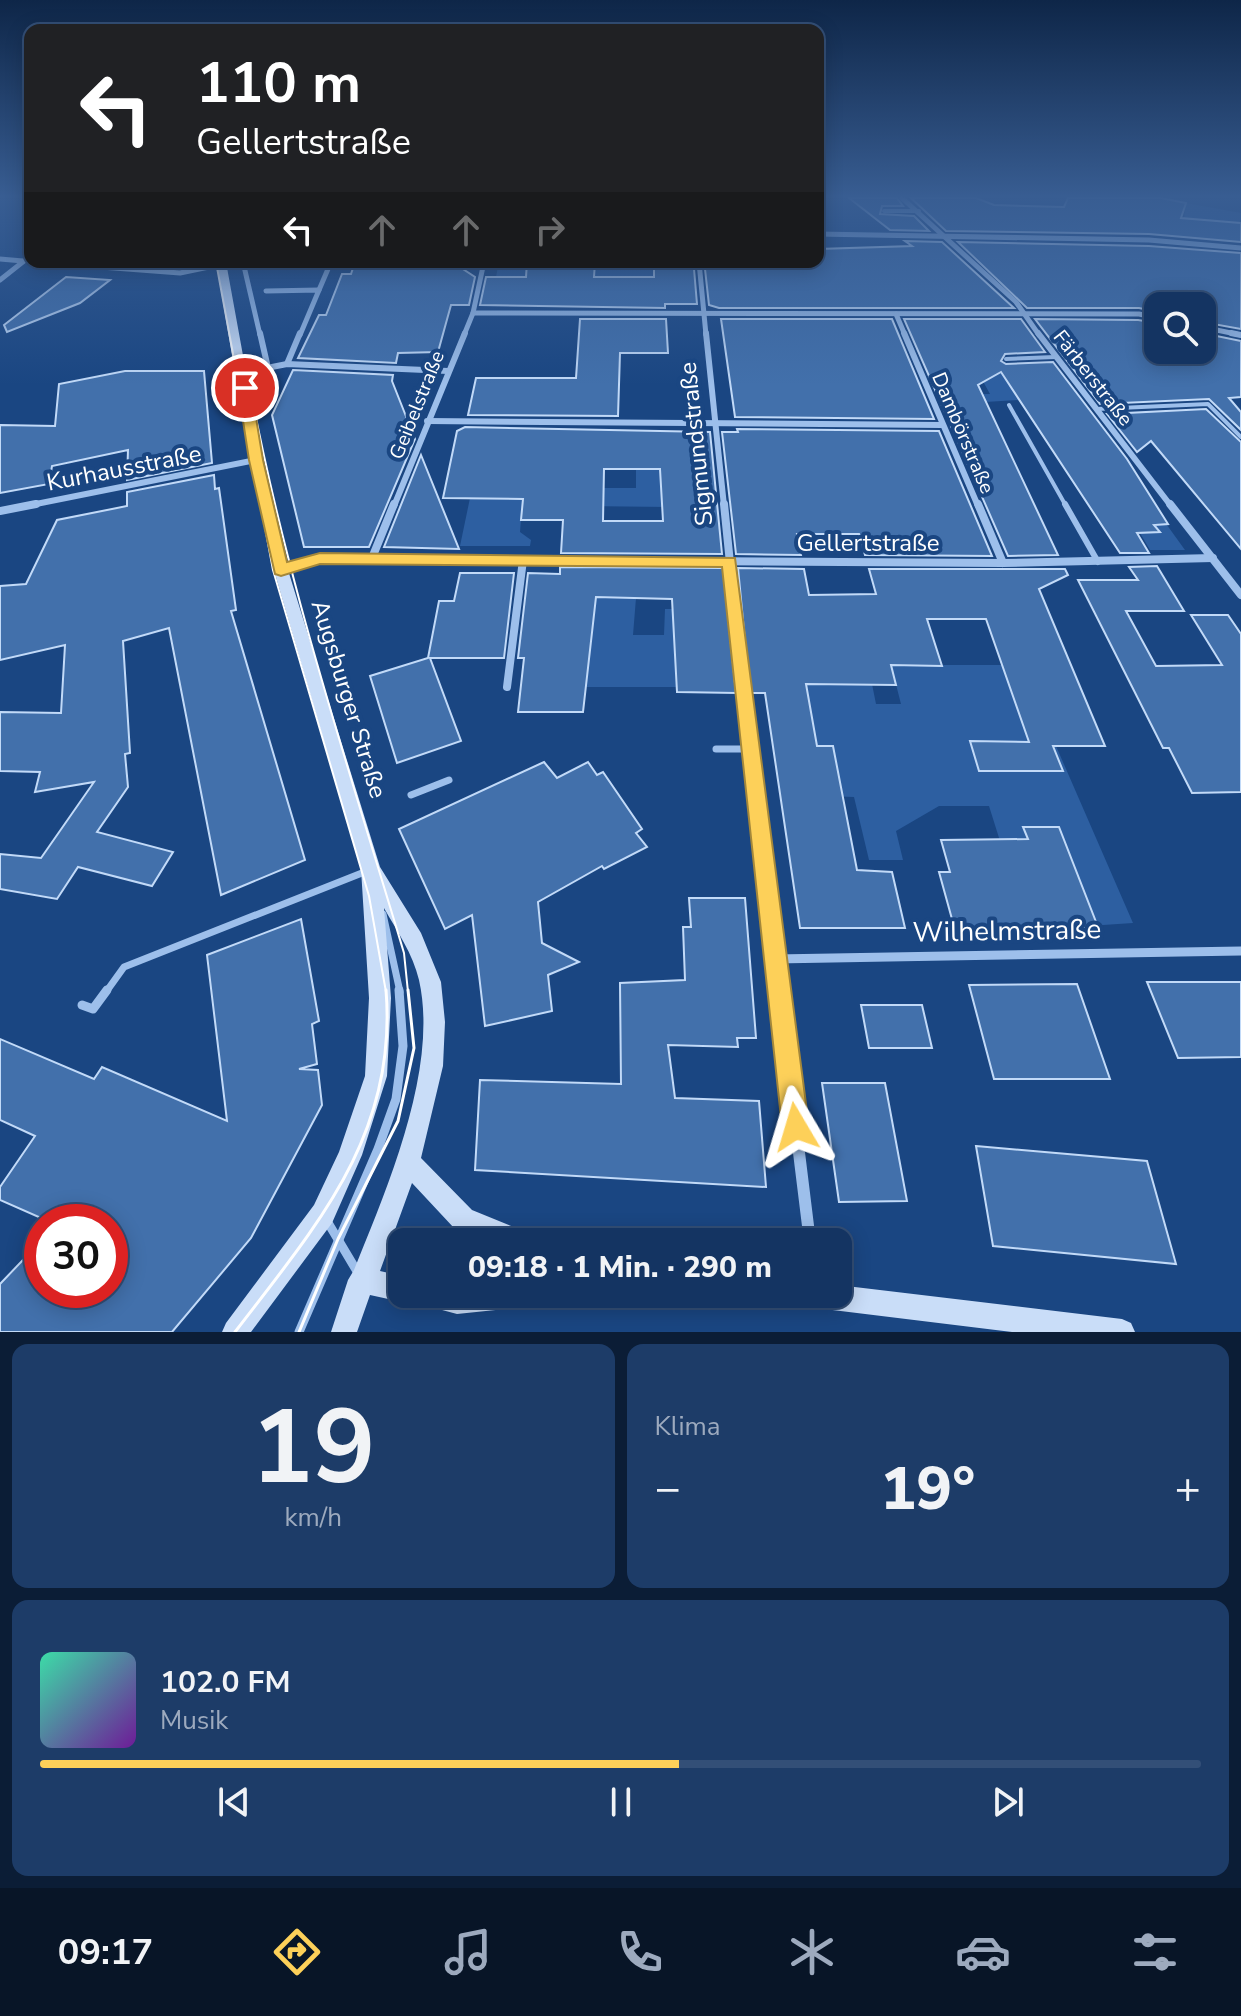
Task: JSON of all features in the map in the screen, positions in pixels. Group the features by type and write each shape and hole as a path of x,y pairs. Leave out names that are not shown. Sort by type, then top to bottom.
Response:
{"street":[{"name":"Färberstraße","path":"971,260 1008,294 1241,595"},
{"path":"0,280 24,266"},
{"path":"112,268 180,273 202,268"},
{"name":"Augsburger Straße","path":"226,268 256,460 281,570 371,869 379,963 379,1053 361,1129 323,1214 235,1332"},
{"path":"244,268 250,304 268,368"},
{"path":"287,364 328,268"},
{"name":"Geibelstraße","path":"372,558 473,313 483,268"},
{"name":"Sigmundstraße","path":"700,268 749,749 808,1228"},
{"path":"250,291 319,290"},
{"path":"473,313 1144,315"},
{"name":"Dambörstraße","path":"896,314 1003,563"},
{"path":"1216,330 1241,335"},
{"path":"241,373 287,364 448,371"},
{"path":"427,421 942,425"},
{"name":"Kurhausstraße","path":"0,511 256,460"},
{"name":"Gellertstraße","path":"281,570 320,559 372,558 1003,563 1213,558"},
{"path":"507,687 523,560"},
{"name":"Augsburger Straße","path":"344,1332 422,1113 432,1061 430,984 418,952 371,869"},
{"name":"Wilhelmstraße","path":"775,959 1241,951"},
{"path":"406,1160 463,1219 485,1228"},
{"path":"361,1280 388,1286"},
{"path":"852,1299 1032,1326 1122,1332"}],"lane":[{"path":"1006,359 1055,357"},
{"path":"1097,409 1208,404 1241,437"},
{"path":"1009,405 1098,562"},
{"path":"716,749 749,749"},
{"path":"411,795 449,780"},
{"path":"82,1005 93,1009 124,967 371,869 394,956 402,1064 388,1127 299,1332"},
{"path":"323,1214 361,1280"}],"shaded area":[{"path":"498,268 684,268 654,269 654,278 496,277"},
{"path":"988,343 1019,400 952,404 948,395 990,394 980,376"},
{"path":"1096,427 1185,550 1150,550 1140,533 1159,531 1126,486"},
{"path":"636,456 667,456 669,507 581,506 582,488 636,488"},
{"path":"470,498 527,498 522,506 520,532 531,540 530,546 460,546"},
{"path":"592,573 636,598 633,635 664,635 665,609 687,609 720,638 674,638 676,687 581,687"},
{"path":"891,665 1002,665 1056,746 1133,923 1028,930 989,806 939,806 896,831 903,860 869,860 854,797 826,796 804,673 872,684 876,704 901,704"}],"building":[{"path":"824,260 962,260 1014,308 719,308 709,305 705,269 824,268"},
{"path":"977,260 1241,260 1241,329 1216,325 1216,292 1144,292 1144,309 1027,308"},
{"path":"353,268 461,268 475,277 469,305 451,305 438,352 398,353 396,363 298,358 319,315 326,315 342,274 351,274"},
{"path":"527,268 595,268 594,277 654,277 654,269 694,269 697,304 665,304 665,308 480,305 486,277 526,277"},
{"path":"66,277 110,280 80,303 7,332 4,325"},
{"path":"580,319 666,319 668,353 620,353 618,416 468,415 476,378 576,378"},
{"path":"721,319 892,319 934,419 735,417"},
{"path":"904,319 1021,319 1045,352 1005,354 1001,361 1006,364 1053,362 1127,459 1168,524 1154,525 1160,532 1137,533 1149,553 1120,553 1001,372 978,385 1058,555 1008,556"},
{"path":"1035,319 1144,321 1144,364 1216,364 1216,336 1241,341 1241,397 1229,398 1241,412 1241,430 1209,399 1100,404"},
{"path":"293,370 393,375 392,381 415,439 369,547 304,547 272,415"},
{"path":"125,371 204,371 212,463 127,480 128,450 52,466 49,484 0,493 0,425 55,426 59,384"},
{"path":"1206,409 1241,442 1241,549 1151,441 1137,452 1107,414"},
{"path":"465,427 710,432 722,554 561,553 563,520 521,520 523,499 443,498 457,431","holes":["604,469 660,469 663,521 603,521"]},
{"path":"737,429 939,431 992,556 865,555 859,534 797,534 801,555 736,554 722,432 738,432"},
{"path":"421,455 459,549 384,547"},
{"path":"214,475 215,489 219,488 236,610 231,611 305,860 221,895 169,628 123,641 130,753 125,754 128,787 97,832 173,852 152,886 78,867 57,899 0,889 0,854 41,858 94,782 35,792 40,772 0,771 0,712 61,713 65,645 0,660 0,586 26,584 57,520 127,506 127,492"},
{"path":"1157,566 1184,611 1126,611 1156,666 1222,665 1191,615 1228,615 1241,634 1241,792 1192,793 1169,748 1163,748 1078,580 1138,580 1129,567"},
{"path":"560,567 723,568 736,693 677,692 672,599 596,597 583,712 518,712 524,658 518,658 528,573 560,574"},
{"path":"738,568 804,569 809,595 876,594 869,569 1065,569 1068,575 1039,589 1105,746 1053,746 1063,771 979,771 970,741 1029,742 986,619 927,619 942,666 891,665 896,685 806,684 817,746 833,746 857,870 892,872 905,928 800,928 765,693 750,693"},
{"path":"460,573 514,573 504,658 430,658 461,741 397,763 370,676 428,658 439,601 454,601"},
{"path":"544,762 557,778 588,762 597,775 603,772 642,829 636,833 647,847 604,869 602,866 538,902 542,943 579,962 548,975 552,1011 485,1026 472,915 445,929 399,829"},
{"path":"1023,827 1059,827 1098,927 955,930 939,872 950,872 941,840 1028,839"},
{"path":"689,898 745,898 756,1038 737,1038 738,1047 668,1045 675,1098 759,1101 766,1187 475,1170 480,1080 621,1084 620,983 685,980 683,927 691,927"},
{"path":"301,919 319,1021 312,1024 317,1064 299,1069 318,1070 322,1105 251,1238 172,1332 0,1332 0,1284 24,1259 24,1308 128,1308 128,1204 24,1204 24,1211 0,1200 0,1187 35,1136 0,1120 0,1039 94,1079 102,1067 227,1121 207,955"},
{"path":"1147,982 1241,982 1241,1057 1178,1058"},
{"path":"1077,984 1110,1079 994,1079 969,985"},
{"path":"861,1005 922,1005 932,1048 869,1048"},
{"path":"822,1083 885,1083 907,1201 839,1202"},
{"path":"976,1146 1147,1161 1176,1264 993,1246"}],"tram line":[{"path":"217,268 273,570 369,896 386,992"},
{"path":"245,359 259,435 295,584 404,953 408,992"},
{"path":"299,1332 338,1239 398,1121 414,1048 408,990"},
{"path":"235,1332 322,1215 346,1175 365,1133 379,1089 386,1042 386,992"}],"route":[{"path":"245,388 256,460 281,570 320,559 372,558 729,562 796,1127"}]}
